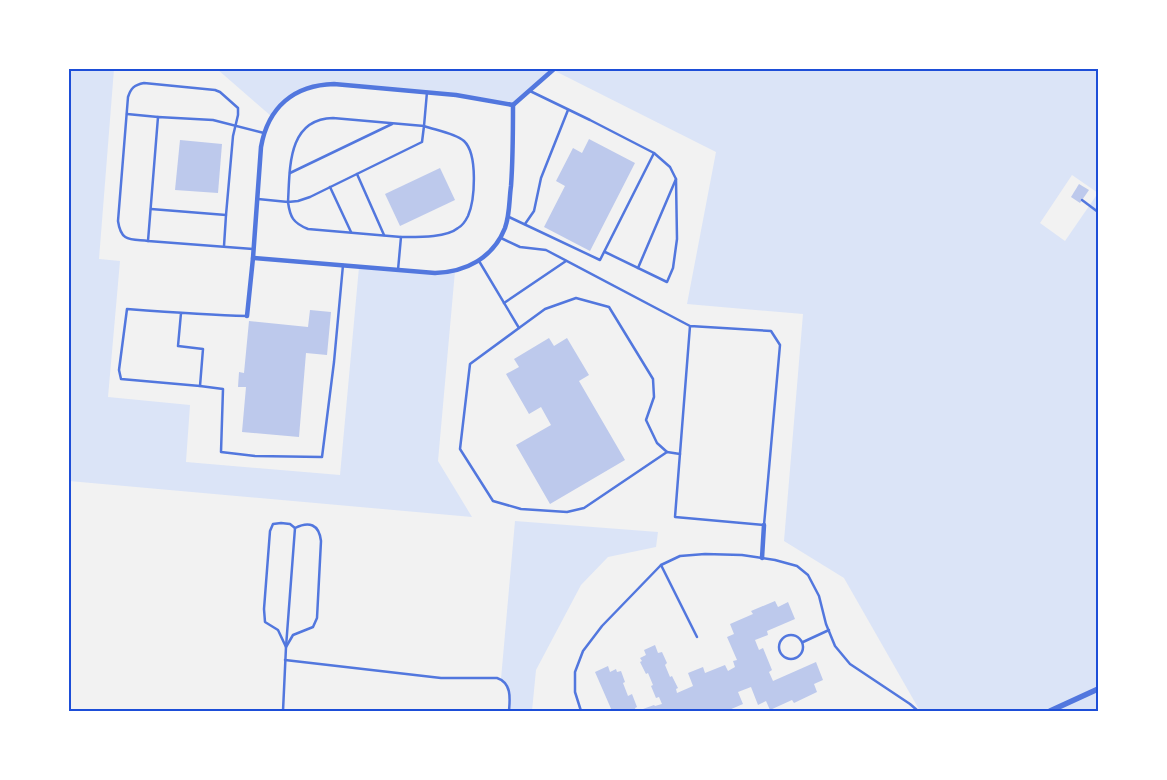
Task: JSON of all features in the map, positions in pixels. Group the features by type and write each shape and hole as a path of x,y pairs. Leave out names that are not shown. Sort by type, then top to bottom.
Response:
{"street":[{"path":"247,316 261,147 271,116 285,100 309,88 334,84 456,95 513,105 554,69"},
{"path":"252,258 435,273 458,271 479,261 491,251 500,238 508,216 512,164 513,105"},
{"path":"762,558 764,525"},
{"path":"1050,711 1098,689"}],"lane":[{"path":"224,246 233,136 238,108 220,92 215,90 144,83 136,84 130,89 128,97 118,221 121,234 129,239 253,249"},
{"path":"530,91 654,154 670,168 676,179 677,239 673,268 667,282 604,252"},
{"path":"257,199 298,201 422,142 427,92"},
{"path":"525,224 534,210 541,178 568,110"},
{"path":"127,114 213,120 264,133"},
{"path":"148,241 158,116"},
{"path":"333,118 424,126 456,136 464,141 469,148 474,182 472,204 468,218 458,228 447,233 401,237 308,229 299,226 293,219 289,212 288,202 291,156 296,140 304,129 315,121 333,118"},
{"path":"290,173 394,124"},
{"path":"508,216 600,260 654,154"},
{"path":"357,174 384,235"},
{"path":"638,268 676,179"},
{"path":"330,187 350,232"},
{"path":"1082,200 1098,212"},
{"path":"151,209 226,215"},
{"path":"398,270 401,237"},
{"path":"500,238 520,247 546,250 690,326 771,331 780,345 764,525 675,517 690,326"},
{"path":"479,261 519,328"},
{"path":"504,303 566,261"},
{"path":"247,316 127,309 119,370 121,379 223,388 221,452 255,456 322,457 334,362 343,265"},
{"path":"667,452 584,508 567,512 521,508 493,501 460,449 470,364 545,309 576,298 609,307 653,379 654,397 646,420 657,443 667,452 680,454"},
{"path":"181,313 178,346 204,349 200,386"},
{"path":"286,647 278,630 265,622 264,609 270,531 274,524 281,523 290,524 295,528"},
{"path":"286,647 293,635 313,627 317,618 320,533 315,527 308,524 295,528"},
{"path":"283,711 295,528"},
{"path":"581,711 575,692 575,672 583,651 602,626 662,565 680,556 742,555 775,560 797,566 808,575 818,596 836,646 850,664 918,711"},
{"path":"662,565 697,637"},
{"path":"803,642 829,630"},
{"path":"794,634 803,642 803,650 797,658 788,659 780,653 779,643 785,636 794,634"},
{"path":"285,660 441,678 497,678 501,679 509,687 509,711"}],"shaded area":[{"path":"69,69 114,69 99,259 120,261 108,397 190,405 186,462 340,475 359,267 435,273 455,271 438,461 472,517 69,481"},
{"path":"217,69 1098,69 1098,193 1098,711 920,711 844,578 784,541 803,314 687,304 716,152 553,70 513,105 456,95 325,84 291,96 271,116","holes":["1072,175 1098,193 1065,241 1040,223"]},
{"path":"515,521 658,532 656,547 608,557 581,585 536,670 532,711 509,711 509,687 501,679"}],"building":[{"path":"589,139 635,163 590,251 544,227 565,186 556,181 573,148 582,153"},
{"path":"180,140 222,144 218,193 175,190"},
{"path":"440,168 455,200 400,226 385,194"},
{"path":"1079,184 1089,190 1080,203 1071,197"},
{"path":"310,310 331,312 327,355 306,353 299,437 242,432 246,387 238,387 239,372 244,373 249,321 308,327"},
{"path":"549,338 554,346 567,338 589,375 579,381 625,460 550,504 516,445 551,425 541,407 529,414 506,374 519,367 514,359"},
{"path":"775,601 778,607 788,602 795,619 767,631 768,635 755,640 759,650 763,648 772,670 769,672 773,681 816,662 823,680 814,684 817,692 794,703 792,700 770,710 766,701 758,705 751,687 738,692 743,704 729,711 644,711 643,709 662,704 659,697 656,698 648,673 646,674 640,662 642,661 640,658 646,655 644,650 655,645 658,653 662,652 670,677 672,676 678,688 676,689 677,693 693,686 688,673 703,667 705,673 725,665 728,671 735,667 733,661 737,660 727,637 734,634 730,624 753,614 751,611"},
{"path":"608,666 610,672 616,669 617,672 621,671 628,696 632,694 637,707 635,708 636,711 612,711 595,672"}]}
